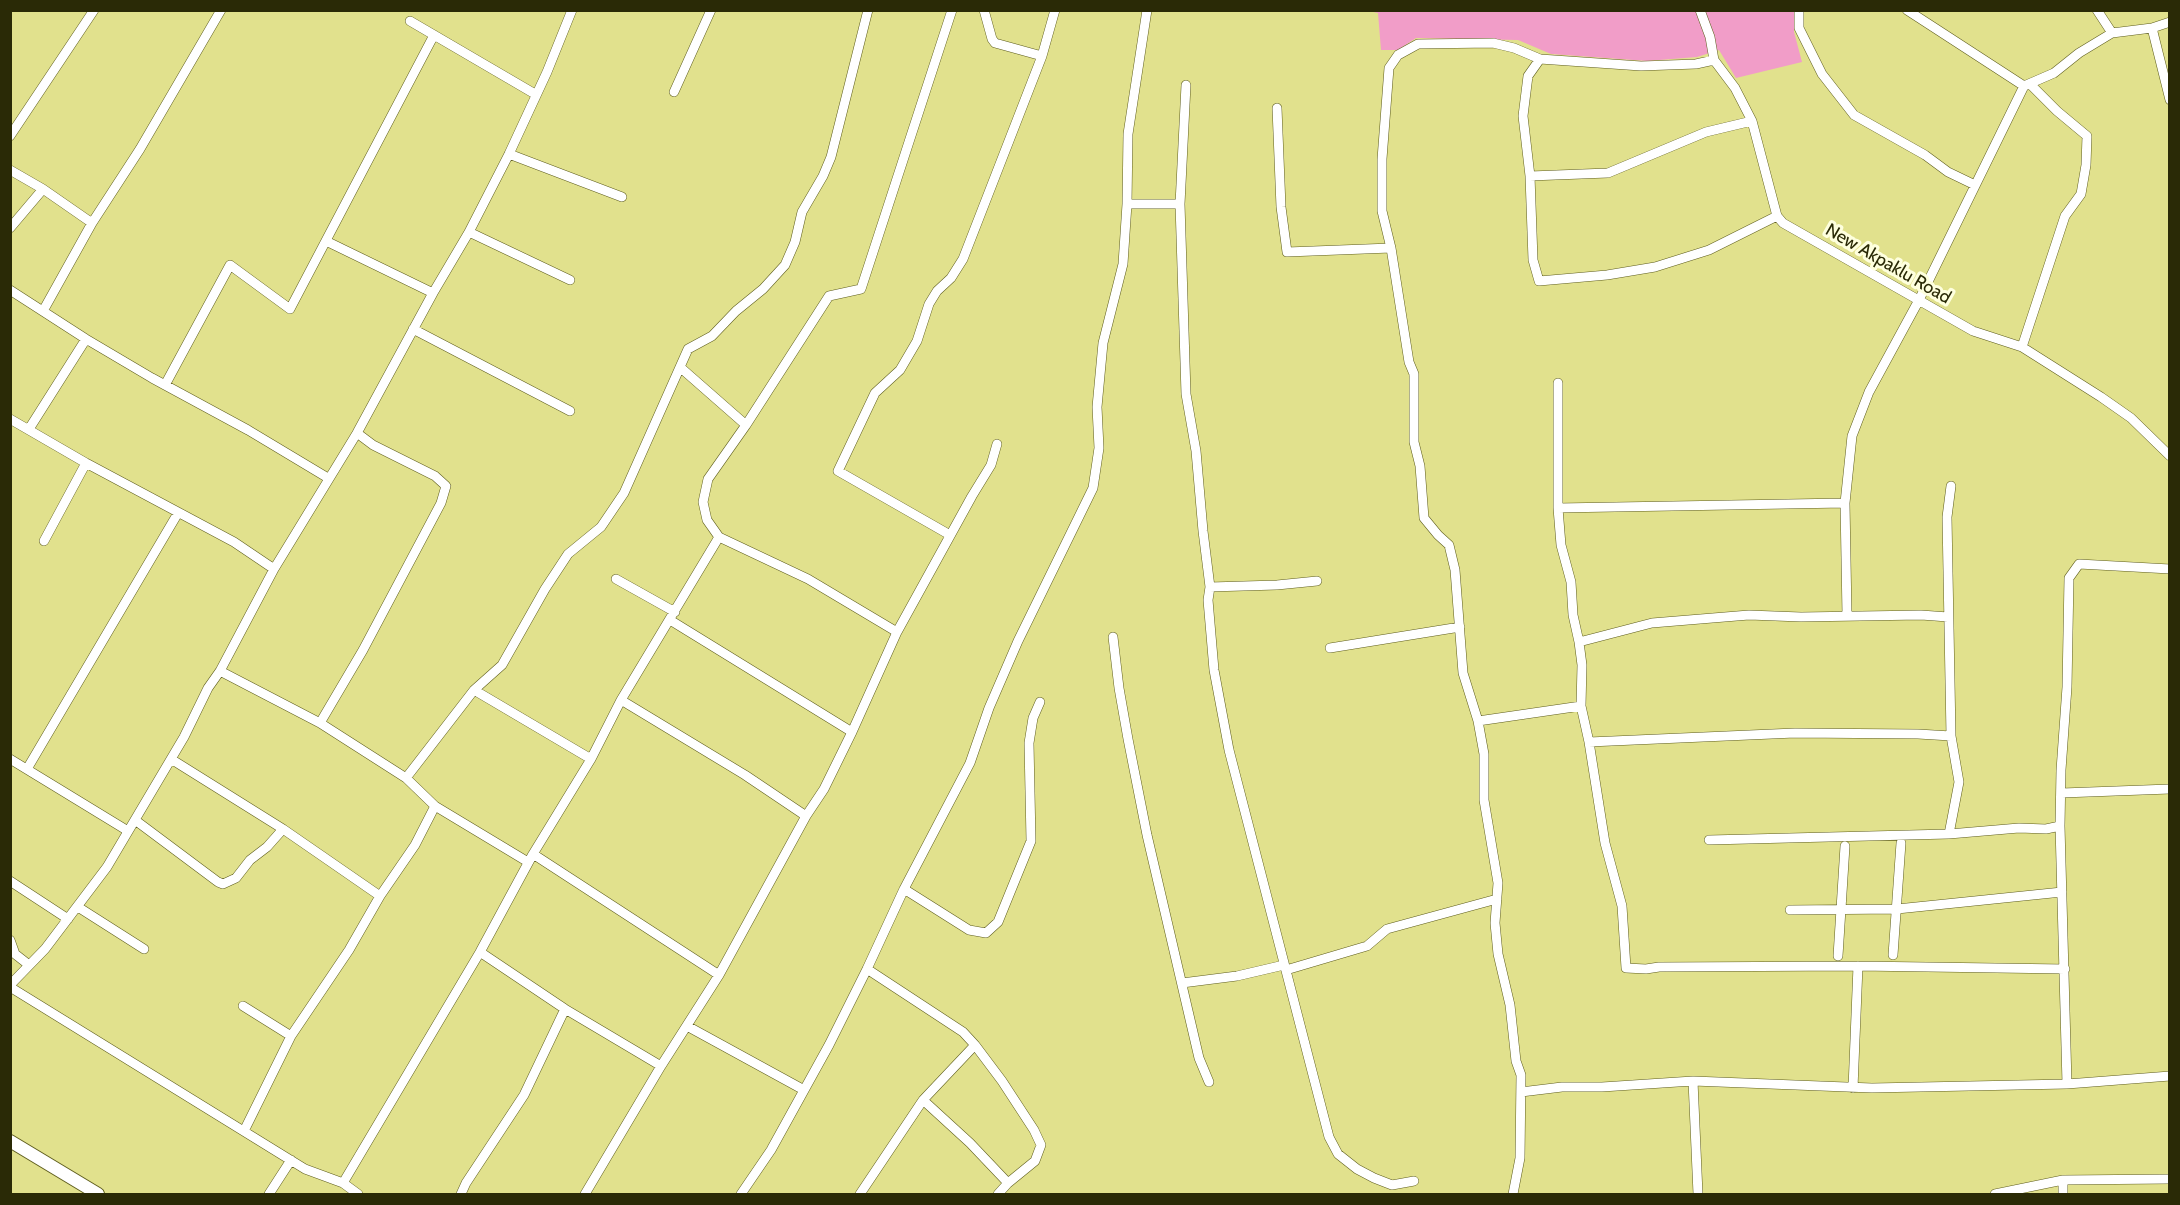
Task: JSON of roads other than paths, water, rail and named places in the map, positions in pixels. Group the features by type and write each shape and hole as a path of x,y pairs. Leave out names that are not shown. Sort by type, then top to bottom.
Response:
{"street":[{"path":"10,136 94,10"},
{"path":"44,311 92,223 140,149 221,10"},
{"path":"358,1194 344,1183 305,1169 10,986 78,907 106,867 171,759 274,569 357,433 469,232 509,154 572,10"},
{"path":"674,92 711,10"},
{"path":"406,778 474,690 502,665 545,589 568,554 601,527 624,493 688,349 712,336 736,311 763,289 785,265 791,255 802,212 831,157 868,10"},
{"path":"897,632 808,579 719,537 707,520 703,502 708,479 830,296 861,289 952,10"},
{"path":"984,10 995,43 1042,56"},
{"path":"950,535 838,471 875,393 900,370 917,341 928,304 951,278 963,259 1042,56 1055,10"},
{"path":"741,1194 771,1150 867,969 904,889 970,762 989,708 1018,641 1093,488 1099,448 1097,407 1103,343 1123,264 1128,134 1147,10"},
{"path":"1540,59 1528,76 1523,116 1530,176 1533,260 1539,281 1607,275 1655,267 1709,250 1777,216 1752,121 1735,88 1714,60 1710,37 1700,10"},
{"path":"1798,10 1799,28 1822,74 1854,115 1925,155 1948,172 1975,185"},
{"path":"1907,10 2027,85 2087,136 2086,165 2081,194 2065,216 2022,347"},
{"path":"2097,10 2112,33"},
{"path":"410,21 535,94"},
{"path":"1847,615 1845,503 1852,436 1869,392 1919,300 2027,85 2054,73 2112,33 2152,28 2169,22"},
{"path":"2152,28 2169,100"},
{"path":"165,385 230,265 290,309 434,35"},
{"path":"1513,1194 1520,1158 1521,1075 1516,1061 1514,1024 1498,954 1495,923 1498,883 1484,800 1484,754 1478,721 1463,673 1455,570 1449,545 1437,535 1424,518 1420,466 1414,442 1414,374 1409,362 1391,248 1382,211 1382,159 1389,68 1398,55 1418,44 1493,43 1514,48 1540,59 1641,66 1696,64 1714,60"},
{"path":"1186,85 1180,204 1186,394 1196,451 1210,587 1208,600 1215,670 1227,738 1329,1137 1338,1154 1357,1169 1392,1185 1414,1181"},
{"path":"1277,108 1281,207 1287,252 1391,248"},
{"path":"1530,176 1608,173 1706,132 1752,121"},
{"path":"509,154 622,197"},
{"path":"10,170 43,189 92,223"},
{"path":"10,228 43,189"},
{"path":"1127,204 1180,204"},
{"name":"New Akpaklu Road","path":"1777,216 1783,223 1973,331 2022,347 2131,418 2169,456"},
{"path":"469,232 570,280"},
{"path":"326,241 433,293"},
{"path":"10,290 86,339 249,430 328,478"},
{"path":"413,329 570,411"},
{"path":"29,429 86,339"},
{"path":"681,368 746,425"},
{"path":"1558,383 1558,508 1561,545 1571,582 1572,615 1582,665 1581,706 1605,843 1622,906 1626,968 1858,966 2065,969"},
{"path":"10,419 86,463 234,542 274,569"},
{"path":"320,723 363,650 441,503 446,486 435,476 373,445 357,433"},
{"path":"585,1194 661,1066 719,975 806,816 824,789 897,632 991,465 997,444"},
{"path":"44,541 86,463"},
{"path":"1949,834 1959,782 1951,736 1947,517 1951,486"},
{"path":"1558,508 1845,503"},
{"path":"27,769 178,513"},
{"path":"344,1183 480,952 531,858 591,759 621,700 719,537"},
{"path":"2067,1084 2060,826 2061,770 2067,687 2069,578 2079,564 2169,570"},
{"path":"616,579 852,732"},
{"path":"1210,587 1317,581"},
{"path":"1579,642 1652,623 1749,615 1948,617"},
{"path":"1329,648 1460,627"},
{"path":"1113,637 1128,739 1199,1058 1209,1082"},
{"path":"220,671 320,723 406,778 435,806 531,858 719,975"},
{"path":"474,690 591,759"},
{"path":"621,700 745,775 806,816"},
{"path":"904,889 969,930 986,933 998,922 1031,841 1029,743 1033,718 1040,702"},
{"path":"1478,721 1581,706"},
{"path":"1589,742 1795,733 1951,736"},
{"path":"10,759 128,831"},
{"path":"171,759 283,829 380,896"},
{"path":"2062,794 2169,789"},
{"path":"244,1131 291,1036 349,950 380,896 415,845 435,806"},
{"path":"135,820 218,882 224,884 236,878 250,860 267,847 283,829"},
{"path":"1709,840 1949,834 2019,828 2046,829 2060,826"},
{"path":"1893,955 1901,843"},
{"path":"1838,956 1845,846"},
{"path":"10,881 68,919"},
{"path":"1790,910 1897,909 2062,892"},
{"path":"1182,983 1285,968 1367,946 1387,928 1497,899"},
{"path":"78,907 144,950"},
{"path":"10,940 15,954 29,965"},
{"path":"480,952 565,1009 661,1066"},
{"path":"1853,1088 1858,966"},
{"path":"867,969 943,1017 975,1044 1013,1098 1041,1145 1035,1161 998,1194"},
{"path":"243,1006 291,1036"},
{"path":"461,1194 524,1095 565,1009"},
{"path":"687,1026 804,1090"},
{"path":"860,1194 923,1100 975,1044"},
{"path":"1521,1092 1562,1087 1602,1087 1693,1081 1853,1088 2067,1084 2169,1076"},
{"path":"1693,1081 1698,1194"},
{"path":"923,1100 970,1143 1008,1183"},
{"path":"10,1141 98,1194"},
{"path":"269,1194 291,1160"},
{"path":"1995,1194 2064,1180 2169,1179"},
{"path":"2063,1194 2064,1180"}]}
